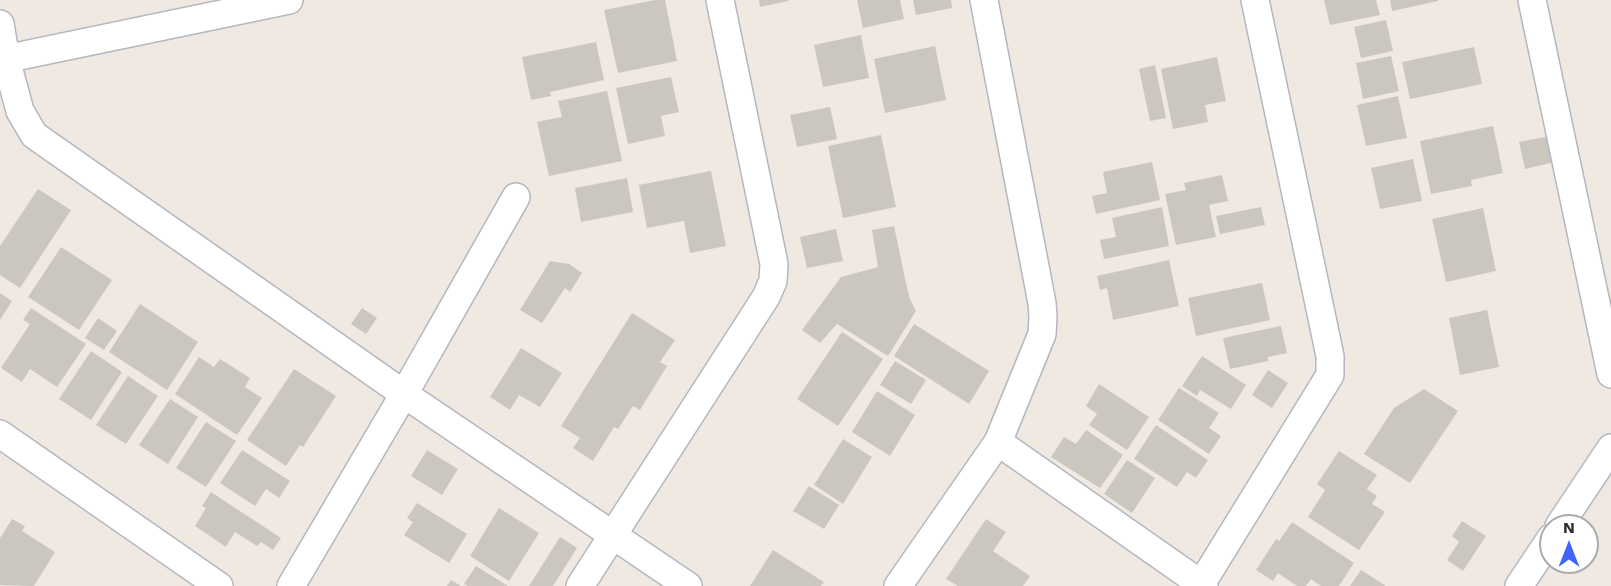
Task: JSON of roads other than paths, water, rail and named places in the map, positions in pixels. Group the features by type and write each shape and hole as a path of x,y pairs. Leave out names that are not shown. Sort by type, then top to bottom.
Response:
{"street":[{"path":"3,60 289,0"},
{"path":"580,586 766,297 773,281 774,264 720,0"},
{"path":"898,586 998,442 1042,334 1043,317 984,0"},
{"path":"998,442 1201,585 1330,375 1330,356 1255,0"},
{"path":"1532,0 1611,374"},
{"path":"0,24 3,60 20,111 34,135 404,394 688,586"},
{"path":"291,586 516,197"},
{"path":"0,435 219,586"},
{"path":"1567,514 1611,448"},
{"path":"1519,586 1539,556"}]}
